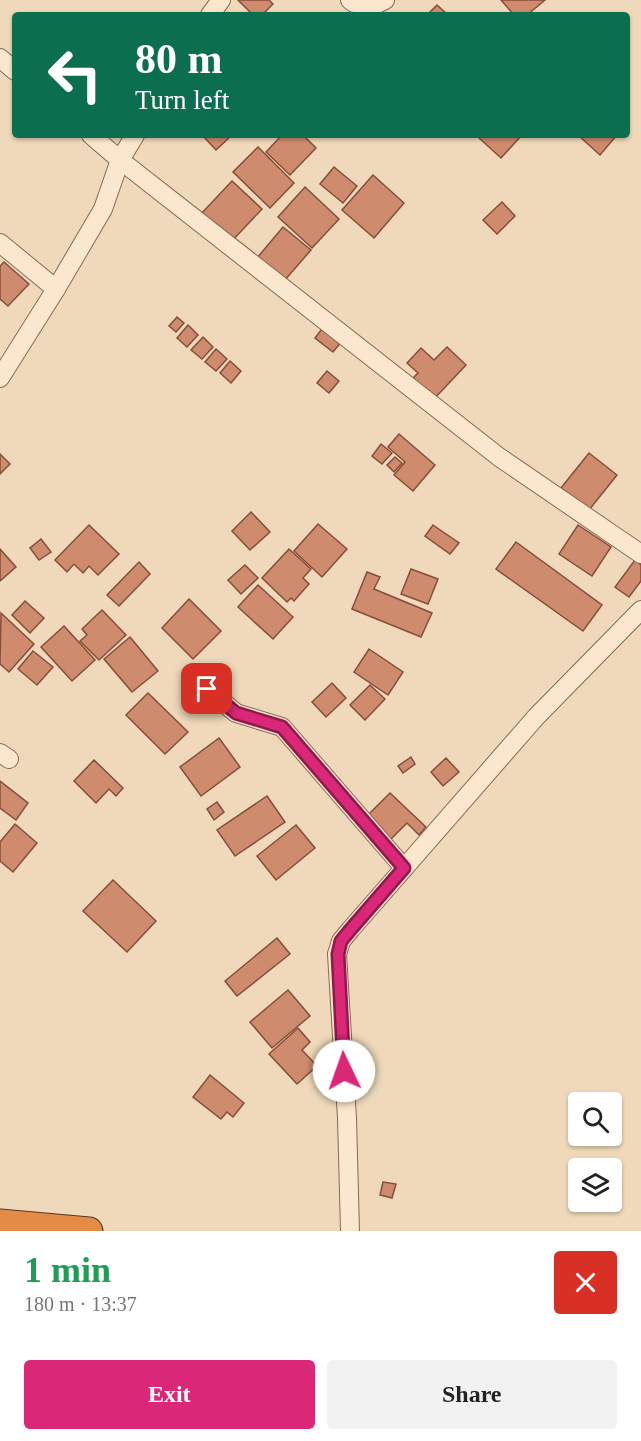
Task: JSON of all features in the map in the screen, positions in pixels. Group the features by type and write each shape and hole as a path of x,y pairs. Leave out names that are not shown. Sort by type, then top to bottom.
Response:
{"highway":[{"path":"0,1223 89,1231"}],"street":[{"path":"350,0 354,3 377,4 385,0"},
{"path":"0,58 12,68"},
{"path":"94,138 499,457 641,554"},
{"path":"0,378 103,210 120,160 133,138"},
{"path":"0,243 56,289"},
{"path":"350,1231 347,1118 338,954 341,941 536,717 641,610"},
{"path":"207,689 236,713 282,727 404,868"}],"building":[{"path":"238,0 269,0 273,4 265,12 250,12"},
{"path":"501,0 545,0 531,12 511,12"},
{"path":"437,5 445,12 430,12"},
{"path":"205,138 229,138 216,150"},
{"path":"279,138 306,138 316,148 290,175 266,152"},
{"path":"479,138 519,138 501,158"},
{"path":"581,138 614,138 600,155"},
{"path":"258,147 294,183 270,208 233,172"},
{"path":"334,167 357,186 343,203 320,184"},
{"path":"373,175 404,203 374,238 342,210"},
{"path":"232,181 262,209 230,243 200,215"},
{"path":"305,187 339,219 312,248 278,217"},
{"path":"502,202 515,216 497,234 483,220"},
{"path":"283,227 311,250 284,281 257,258"},
{"path":"4,262 29,284 8,306 0,299 0,266"},
{"path":"177,317 184,323 176,332 169,326"},
{"path":"188,325 198,335 187,347 177,338"},
{"path":"324,326 342,341 333,352 315,338"},
{"path":"203,337 213,347 202,359 191,350"},
{"path":"447,347 466,365 433,400 412,379 418,373 407,363 421,348 434,360"},
{"path":"216,349 227,359 216,371 205,362"},
{"path":"230,361 241,371 231,383 220,373"},
{"path":"327,371 339,381 329,393 317,383"},
{"path":"399,434 435,465 413,491 394,475 405,462 388,447"},
{"path":"381,444 392,453 382,464 372,456"},
{"path":"589,453 617,475 589,510 561,488"},
{"path":"0,454 10,464 0,474"},
{"path":"395,457 402,463 394,472 387,465"},
{"path":"251,512 270,532 250,550 232,531"},
{"path":"318,524 347,549 322,577 294,551"},
{"path":"89,525 119,554 98,575 89,566 83,573 74,564 67,572 55,560"},
{"path":"433,525 459,543 450,554 425,536"},
{"path":"578,525 611,547 592,576 559,554"},
{"path":"41,539 51,552 39,560 30,548"},
{"path":"516,542 602,605 583,631 496,569"},
{"path":"0,549 16,567 0,581"},
{"path":"289,549 311,569 303,578 309,584 294,601 291,598 287,602 262,578"},
{"path":"635,560 641,565 641,581 629,597 615,587"},
{"path":"139,562 150,574 119,606 107,595"},
{"path":"245,565 258,578 241,594 228,580"},
{"path":"411,569 438,579 428,604 401,594"},
{"path":"367,572 380,577 374,589 432,613 421,637 352,609"},
{"path":"258,585 293,617 273,639 238,607"},
{"path":"189,599 221,631 193,659 162,628"},
{"path":"25,601 44,618 30,633 12,615"},
{"path":"102,610 126,635 99,660 80,641 87,635 82,629"},
{"path":"1,613 34,644 9,672 0,664"},
{"path":"64,626 95,660 72,681 41,647"},
{"path":"130,637 158,671 132,692 104,659"},
{"path":"369,649 403,672 388,695 354,672"},
{"path":"33,651 53,667 37,685 18,669"},
{"path":"332,683 346,698 326,717 312,702"},
{"path":"370,685 385,699 365,720 350,705"},
{"path":"148,693 188,732 165,754 126,715"},
{"path":"219,738 240,767 201,796 180,767"},
{"path":"411,757 415,764 403,773 398,766"},
{"path":"446,758 459,772 443,786 431,772"},
{"path":"94,760 123,788 116,796 109,789 96,803 74,781"},
{"path":"0,781 28,803 16,820 0,808"},
{"path":"390,793 426,827 419,835 407,823 388,842 364,819"},
{"path":"267,796 285,822 235,856 217,830"},
{"path":"217,802 224,812 214,820 207,809"},
{"path":"15,824 37,843 13,872 0,861 0,842"},
{"path":"296,825 315,848 276,880 257,856"},
{"path":"113,880 156,921 127,952 83,911"},
{"path":"277,938 290,954 237,996 225,981"},
{"path":"288,990 310,1016 272,1048 250,1022"},
{"path":"298,1028 310,1042 302,1050 317,1066 297,1084 269,1054"},
{"path":"210,1075 244,1103 233,1117 227,1112 221,1119 193,1097"},
{"path":"383,1182 396,1184 392,1198 380,1195"}],"route":[{"path":"207,689 236,713 282,727 404,868 341,941 338,954 344,1071"}]}
